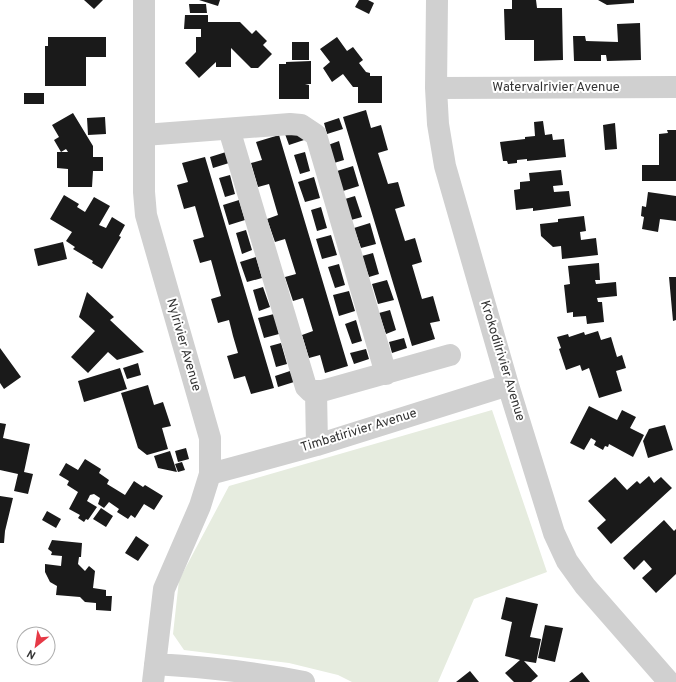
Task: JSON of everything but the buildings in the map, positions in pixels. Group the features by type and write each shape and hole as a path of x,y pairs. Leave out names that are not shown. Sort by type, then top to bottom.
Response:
{"street":[{"name":"Nylrivier Avenue","path":"144,0 144,192 146,215 210,438 210,474 200,506 164,589 157,635 154,673"},
{"name":"Krokodilrivier Avenue","path":"437,0 436,88 438,124 445,166 508,385 554,533 567,561 584,586 669,682"},
{"name":"Watervalrivier Avenue","path":"436,88 676,87"},
{"path":"144,135 290,124 301,125 316,135 386,374"},
{"path":"229,129 306,387 310,391 316,391 386,374 450,355"},
{"name":"Timbatirivier Avenue","path":"210,474 317,445 508,385"},
{"path":"316,391 317,445"},
{"path":"154,673 230,670 304,682"}],"shaded area":[{"path":"492,410 547,572 474,599 438,682 352,682 338,675 289,663 184,650 173,634 179,580 229,486"}]}
